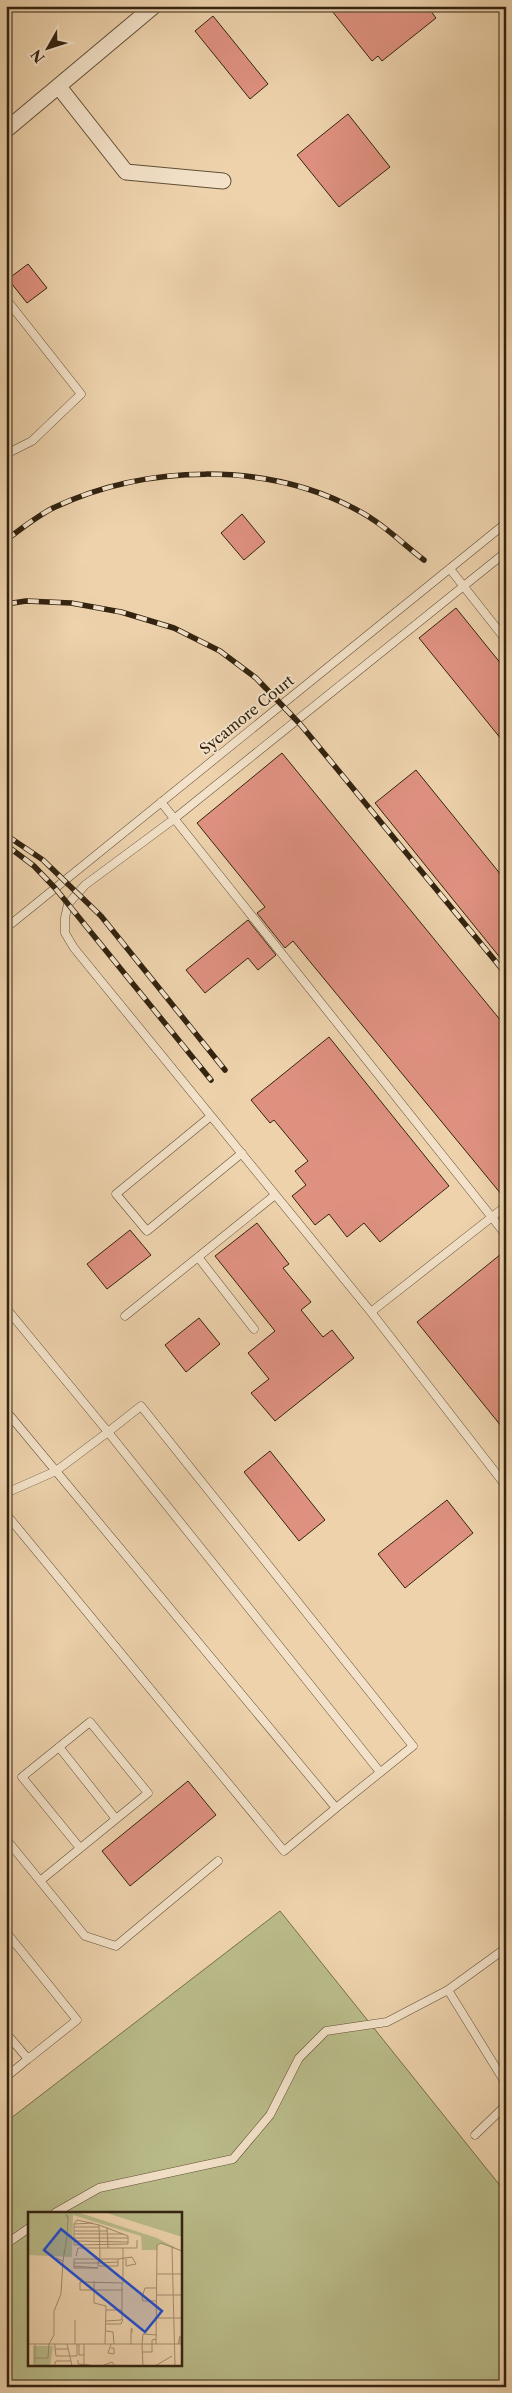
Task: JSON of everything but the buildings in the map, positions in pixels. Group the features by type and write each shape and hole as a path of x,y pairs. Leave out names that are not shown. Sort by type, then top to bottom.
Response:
{"street":[{"path":"6,130 154,6"},
{"path":"59,87 126,172 222,181"}],"lane":[{"path":"6,299 81,394 32,441 6,454"},
{"name":"Sycamore Court","path":"6,928 506,523"},
{"path":"506,552 174,819 78,892 68,904 65,918 65,933 74,948 372,1312 506,1486"},
{"path":"450,569 506,640"},
{"path":"161,802 506,1234"},
{"path":"211,1116 116,1194 134,1216 147,1231 242,1153"},
{"path":"125,1316 275,1194"},
{"path":"372,1312 506,1206"},
{"path":"198,1257 254,1330"},
{"path":"6,1308 108,1432 380,1772"},
{"path":"6,1493 56,1471 140,1406 413,1746 284,1851 6,1514"},
{"path":"6,1411 336,1808"},
{"path":"40,1881 148,1793 90,1722 22,1777 80,1848"},
{"path":"59,1747 116,1819"},
{"path":"6,1839 85,1936 116,1946 218,1860"},
{"path":"6,1932 77,2020 6,2077"},
{"path":"56,2212 99,2188 233,2159 270,2115 299,2058 326,2031 387,2022 448,1990 506,1948"},
{"path":"448,1990 506,2084"},
{"path":"6,2033 28,2059"},
{"path":"475,2135 506,2105"},
{"path":"6,2244 28,2229"}],"green space":[{"path":"280,1911 506,2193 506,2387 6,2387 6,2122"}],"railway":[{"path":"6,540 47,511 89,493 127,483 166,476 206,474 246,476 284,483 322,494 366,515 424,560"},
{"path":"6,604 26,601 71,603 121,612 174,628 220,651 256,678 300,724 506,974"},
{"path":"6,835 43,860 101,916 225,1070"},
{"path":"6,845 34,866 55,888 211,1080"}]}
